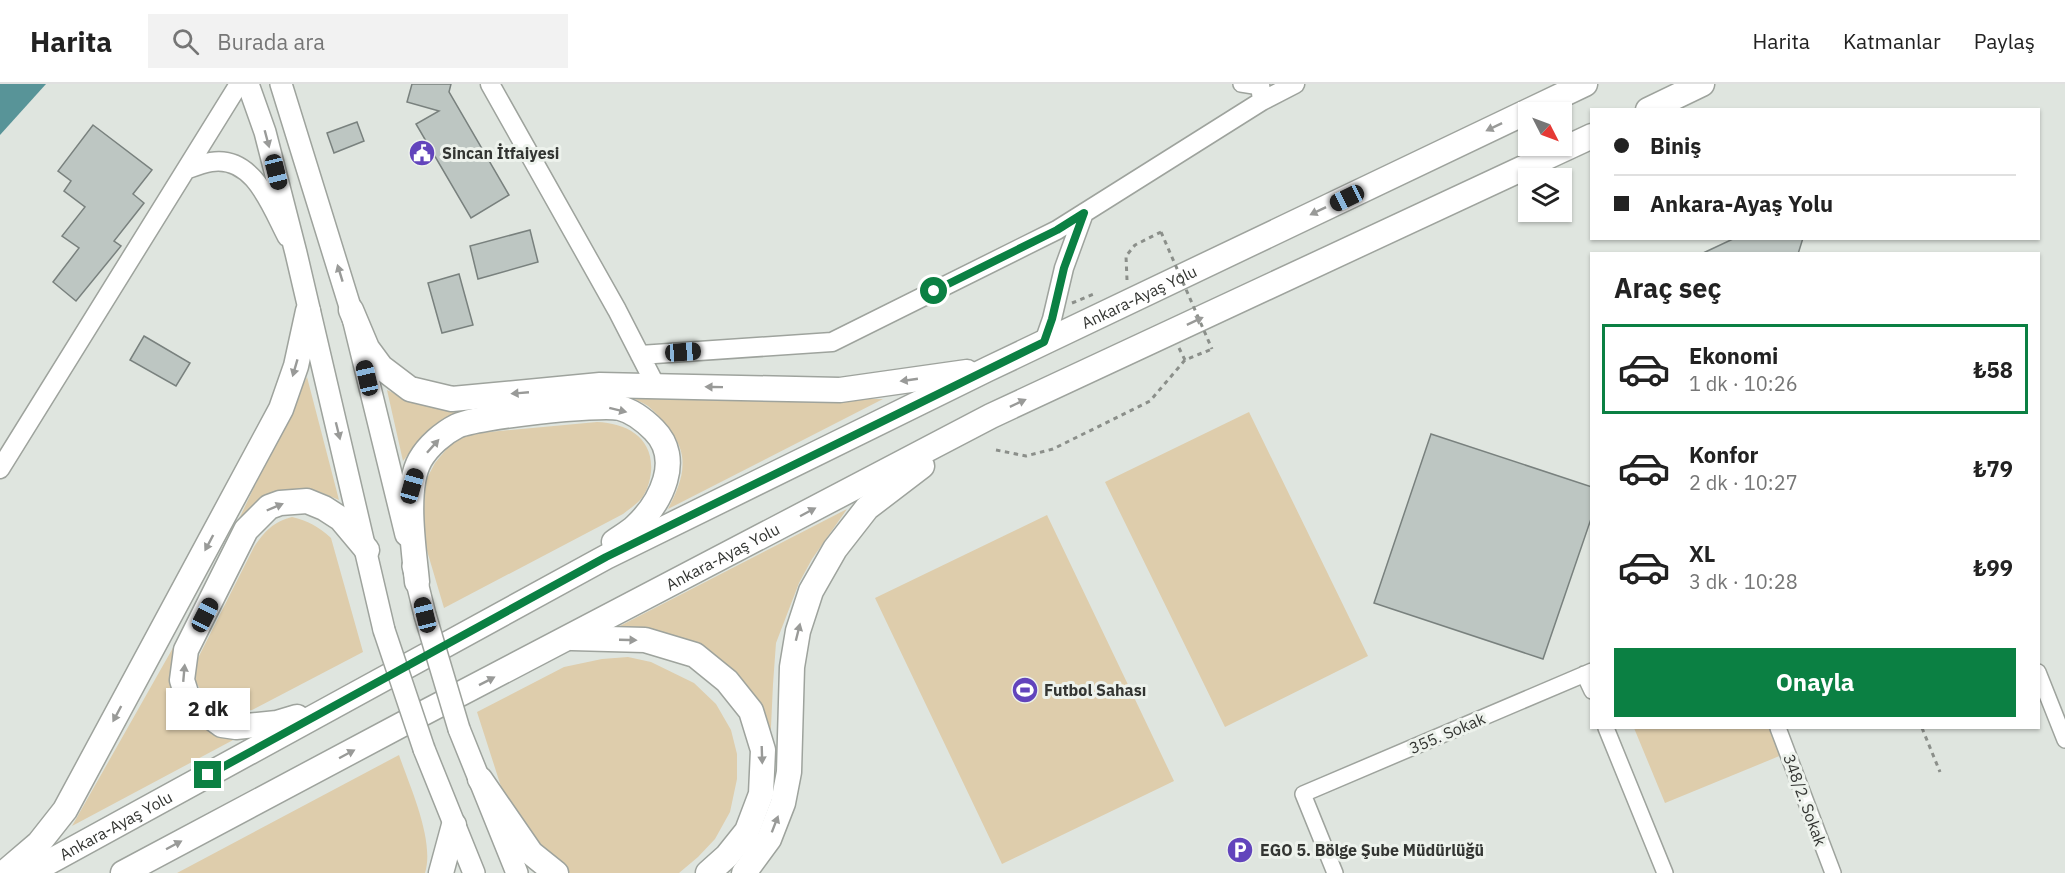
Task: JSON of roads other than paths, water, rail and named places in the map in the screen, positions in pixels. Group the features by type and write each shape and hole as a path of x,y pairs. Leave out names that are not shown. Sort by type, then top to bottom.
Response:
{"highway":[{"name":"Ankara-Ayaş Yolu","path":"29,873 606,557 987,369 1585,84"},
{"path":"1651,108 1702,84"},
{"name":"Ankara-Ayaş Yolu","path":"128,871 991,416 1590,137"},
{"path":"351,310 367,348 381,367 410,389 452,399 600,385 840,390 987,369"},
{"path":"4,873 39,843 65,810 281,409 296,366 308,311"},
{"path":"417,582 412,528 412,486 420,460 437,439 458,426 485,419 599,406 620,408 645,422 661,437 668,455 668,472 663,490 636,527 552,588"},
{"path":"744,873 769,839 783,803 789,772 792,667 798,631 811,591 836,549 867,508 991,416"},
{"path":"334,706 277,723 236,727 222,725 187,696 182,680 186,650 246,530 269,507 280,503 307,501 324,508 340,519 367,550"},
{"path":"570,638 645,640 695,655 728,681 751,711 763,750 761,794 747,831 727,856 708,873"},
{"path":"480,779 531,853 556,873"},
{"path":"441,873 454,825"}],"main road":[{"path":"248,84 266,132 367,550 384,630 424,748 474,873"},
{"path":"281,84 351,310 425,615 459,729 517,873"}],"street":[{"path":"0,469 240,84"},
{"path":"490,84 617,310 656,386"},
{"path":"1241,84 1260,89 1294,84"},
{"path":"640,355 832,342 1057,230 1260,89"},
{"path":"188,169 212,162 227,162 242,168 259,184 296,253"},
{"path":"1044,342 1064,268 1084,213"},
{"name":"355. Sokak","path":"1335,873 1303,794 1588,672"},
{"path":"2040,677 2065,740"},
{"path":"1606,729 1665,873"},
{"name":"348/2. Sokak","path":"1778,729 1833,873"}],"water":[{"path":"0,84 46,84 0,135"}],"place":[{"name":"Sincan İtfaiyesi","path":"422,153"},
{"name":"Futbol Sahası","path":"1025,690"},
{"name":"EGO 5. Bölge Şube Müdürlüğü","path":"1240,850"}]}
